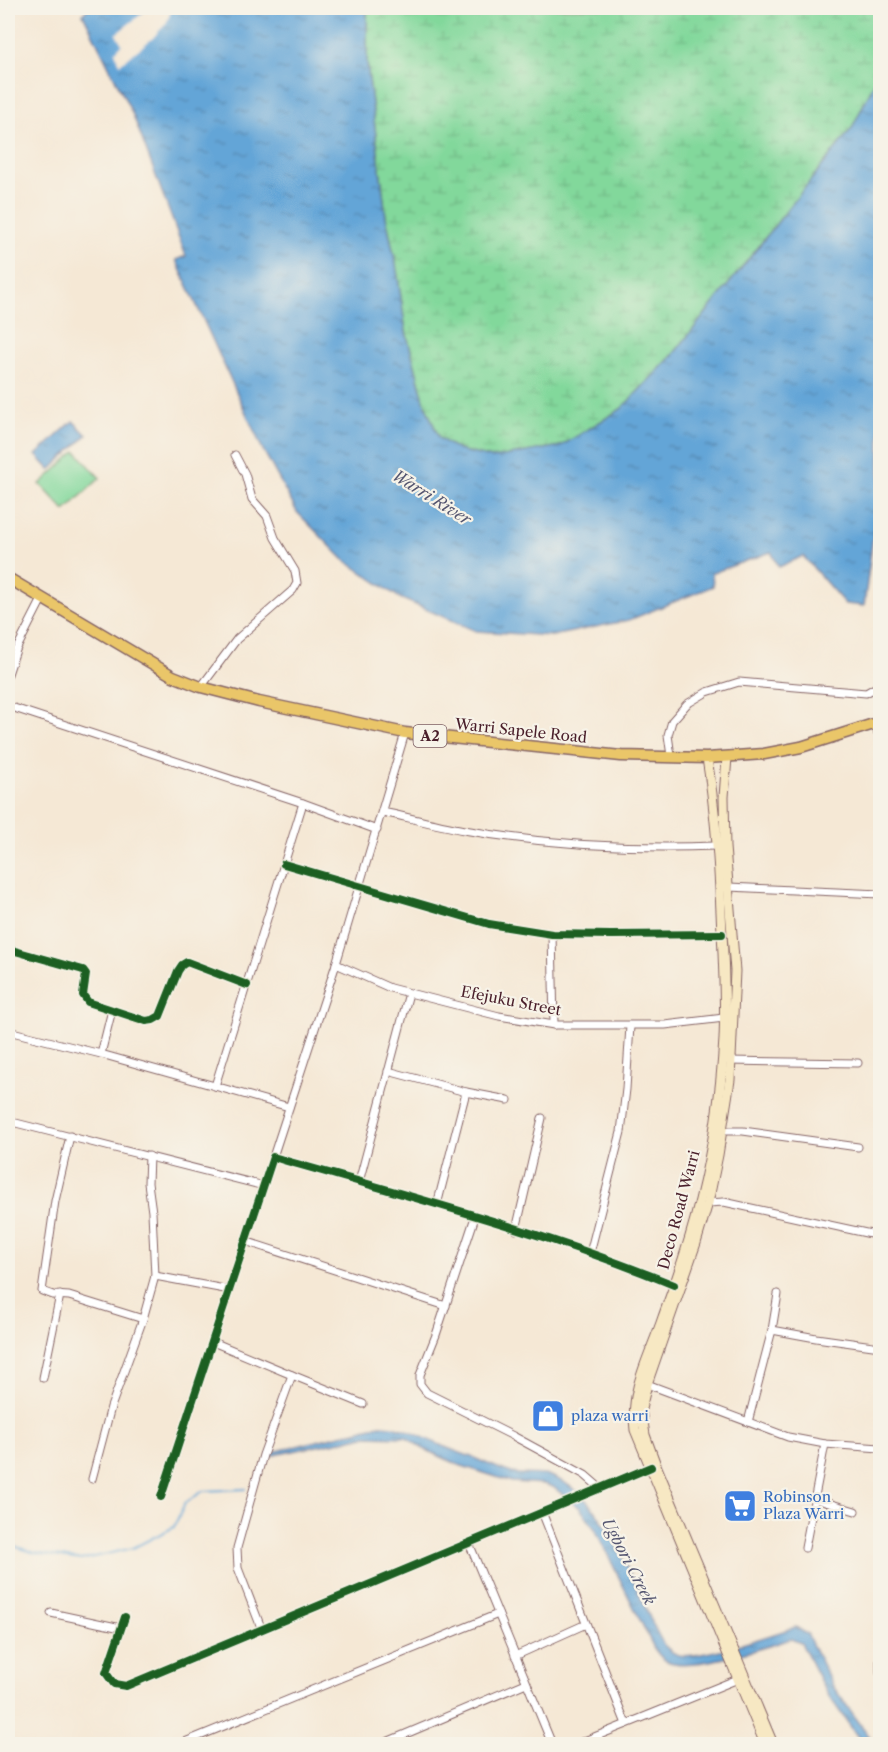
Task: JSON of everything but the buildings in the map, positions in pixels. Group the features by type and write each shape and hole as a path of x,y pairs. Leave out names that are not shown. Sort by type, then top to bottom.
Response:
{"highway":[{"name":"Warri Sapele Road","path":"8,578 173,676 201,687 343,721 405,733 610,755 707,758 764,754 801,747 878,723"}],"main road":[{"name":"Deco Road Warri","path":"727,757 724,797 735,971 722,1131 708,1203 646,1384 641,1409 645,1435 727,1644"},
{"name":"Deco Road Warri","path":"707,758 712,789 725,971 724,1018 727,1060 721,1079 700,1201 674,1285 641,1375 633,1412 636,1430 727,1644"},
{"path":"727,1644 773,1744"},
{"path":"735,1662 738,1679 765,1744"}],"street":[{"path":"201,687 237,639 293,590 297,583 295,571 275,538 267,516 252,499 245,474 235,455"},
{"path":"8,674 16,650 42,599"},
{"path":"671,756 668,735 672,721 687,704 708,692 739,682 866,693 880,684"},
{"path":"8,706 303,803 377,830"},
{"path":"878,723 880,739"},
{"path":"161,1497 336,964 405,733"},
{"path":"215,1086 303,803"},
{"path":"383,812 464,830 534,840 603,846 675,848 716,846"},
{"path":"284,864 489,924 552,934 722,934"},
{"path":"729,887 880,894"},
{"path":"552,934 554,1025"},
{"path":"8,949 83,970 86,974 83,995 88,1002 146,1021 160,1017 178,971 187,962 247,985"},
{"name":"Efejuku Street","path":"336,964 390,988 499,1016 554,1025 665,1025 724,1018"},
{"path":"359,1182 409,993"},
{"path":"100,1054 112,1010"},
{"path":"590,1253 621,1132 630,1026"},
{"path":"8,1031 100,1054 289,1107"},
{"path":"727,1060 858,1063"},
{"path":"388,1071 466,1092 507,1100"},
{"path":"437,1205 466,1092"},
{"path":"516,1230 542,1118"},
{"path":"8,1120 264,1186"},
{"path":"722,1131 743,1131 858,1147"},
{"path":"70,1136 55,1201 41,1285 44,1293 69,1296 143,1319"},
{"path":"92,1479 111,1407 143,1319 155,1276 152,1212 148,1183 149,1155"},
{"path":"273,1157 590,1253 674,1285"},
{"path":"708,1203 724,1202 880,1236"},
{"path":"475,1217 446,1306 420,1375 420,1384 423,1390 585,1475 600,1488"},
{"path":"245,1241 446,1306"},
{"path":"155,1276 230,1290"},
{"path":"748,1422 772,1330 778,1294"},
{"path":"43,1378 60,1295"},
{"path":"772,1330 880,1347"},
{"path":"213,1342 363,1404"},
{"path":"262,1630 238,1568 237,1548 263,1455 292,1375"},
{"path":"646,1384 788,1437 825,1444 880,1448"},
{"path":"805,1548 825,1444"},
{"path":"125,1617 106,1673 114,1684 126,1686 651,1467"},
{"path":"815,1499 855,1511"},
{"path":"542,1512 626,1724"},
{"path":"469,1543 552,1744"},
{"path":"51,1612 121,1628"},
{"path":"180,1744 498,1614"},
{"path":"515,1656 586,1624"},
{"path":"880,1652 880,1673"},
{"path":"577,1744 738,1679"},
{"path":"382,1744 402,1741 526,1683"}],"green space":[{"path":"367,8 880,8 880,71 852,128 672,356 621,409 561,446 492,458 458,450 439,438 425,404 406,332 386,217 367,63"},
{"path":"76,451 100,478 65,511 40,484"}],"water":[{"name":"Warri River","path":"88,8 367,8 367,63 386,217 406,332 425,404 439,438 458,450 492,458 561,446 621,409 672,356 852,128 880,71 880,481 864,606 845,604 803,556 779,567 771,552 712,573 713,586 629,620 552,636 476,631 400,598 343,559 297,512 262,448 176,260 186,256 133,115 83,14"},
{"path":"73,421 87,435 50,470 36,455"},
{"path":"380,1425 409,1431 512,1473 553,1477 574,1489 591,1506 606,1527 664,1645 675,1654 689,1656 703,1654 796,1627 807,1634 834,1688 875,1744 863,1744 826,1692 801,1643 791,1639 728,1657 693,1663 678,1664 663,1659 654,1648 595,1529 580,1508 553,1487 544,1484 512,1482 459,1465 422,1448 406,1437 365,1436 270,1456 269,1453"}],"pier":[{"path":"149,8 172,8 167,22 153,38 120,64 115,52 122,44 116,34"}],"waterway":[{"path":"8,1544 35,1553 81,1560 133,1548 174,1527 185,1503 203,1491 246,1489"}],"cycle path":[{"path":"284,864 489,924 552,934 722,934"},
{"path":"8,949 83,970 86,974 83,995 88,1002 146,1021 160,1016 178,971 187,962 247,985"},
{"path":"161,1497 273,1157 526,1231 674,1285"},
{"path":"125,1617 106,1673 114,1684 126,1686 651,1467"}],"place":[{"name":"plaza warri","path":"548,1416"},
{"name":"Robinson Plaza Warri","path":"740,1506"}],"water label":[{"name":"Ugbori Creek","path":"629,1561"}]}
